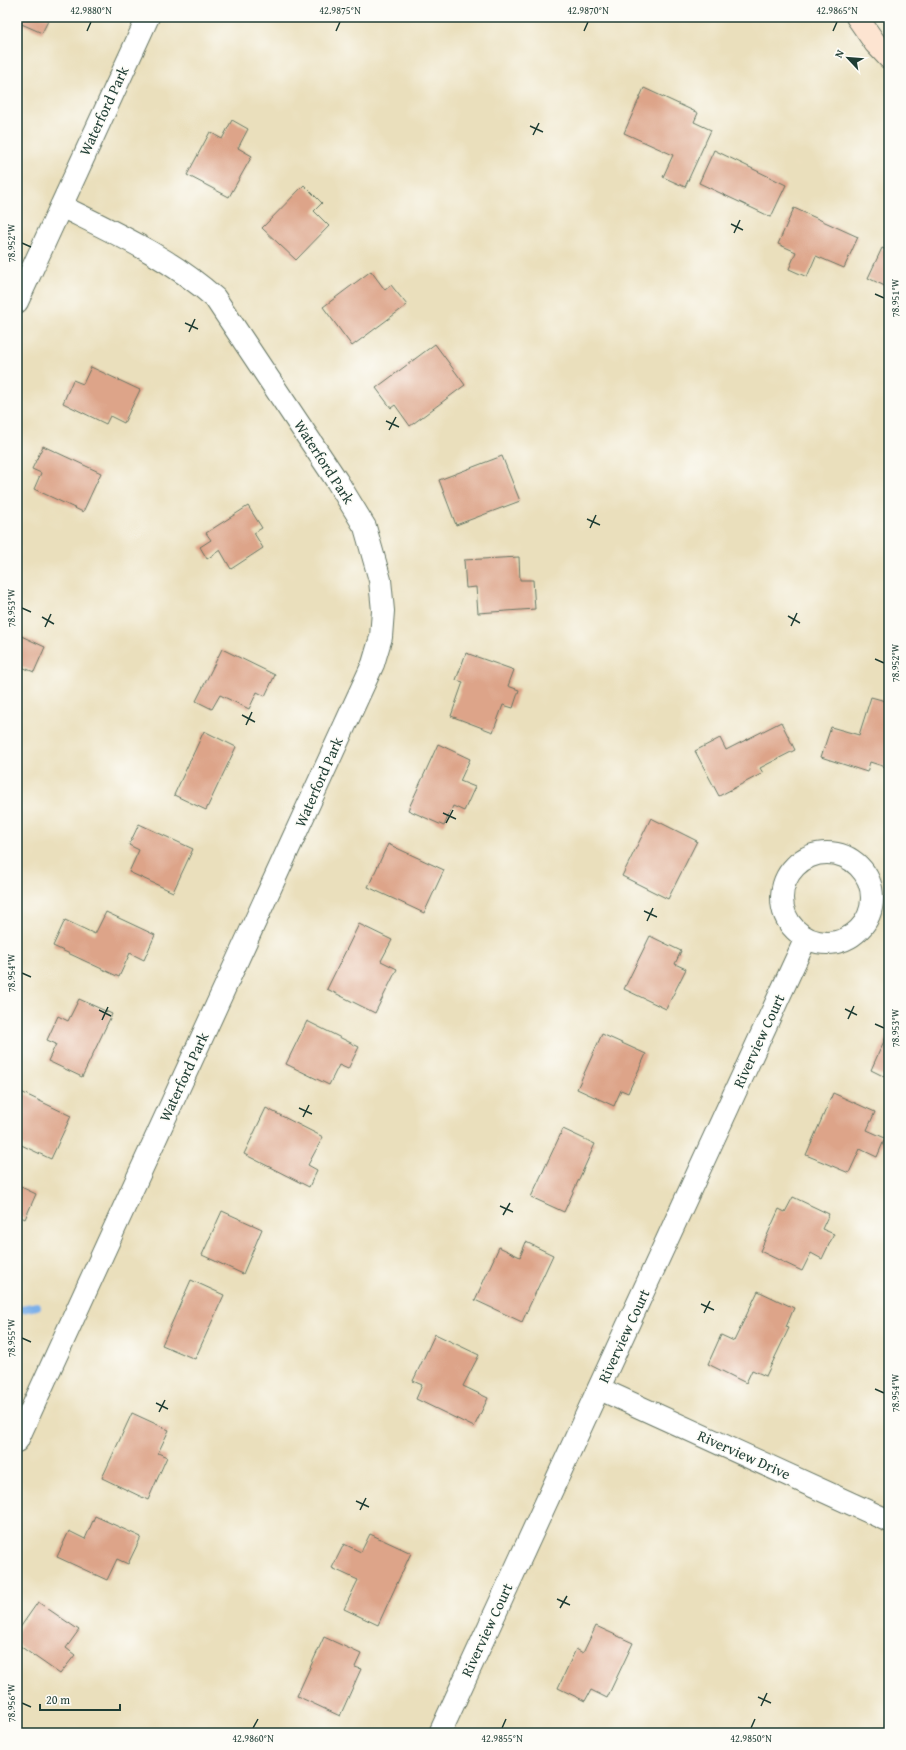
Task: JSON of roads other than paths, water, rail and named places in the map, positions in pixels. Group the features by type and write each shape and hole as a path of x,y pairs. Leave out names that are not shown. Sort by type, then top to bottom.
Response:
{"main road":[{"path":"857,17 875,43 889,58"}],"street":[{"name":"Waterford Park","path":"17,302 148,17"},
{"name":"Waterford Park","path":"17,1441 373,664 381,637 383,611 380,580 373,549 365,526 215,298 193,278 158,255 61,206"},
{"path":"832,853 846,857 859,866 867,877 871,892 870,912 862,926 848,938 834,942 821,943 806,938 796,930 786,918 782,899 784,883 792,869 804,858 816,854 832,853"},
{"name":"Riverview Court","path":"440,1733 600,1389 806,938"},
{"name":"Riverview Drive","path":"600,1389 889,1521"}],"waterway":[{"path":"17,1310 37,1306"}]}
